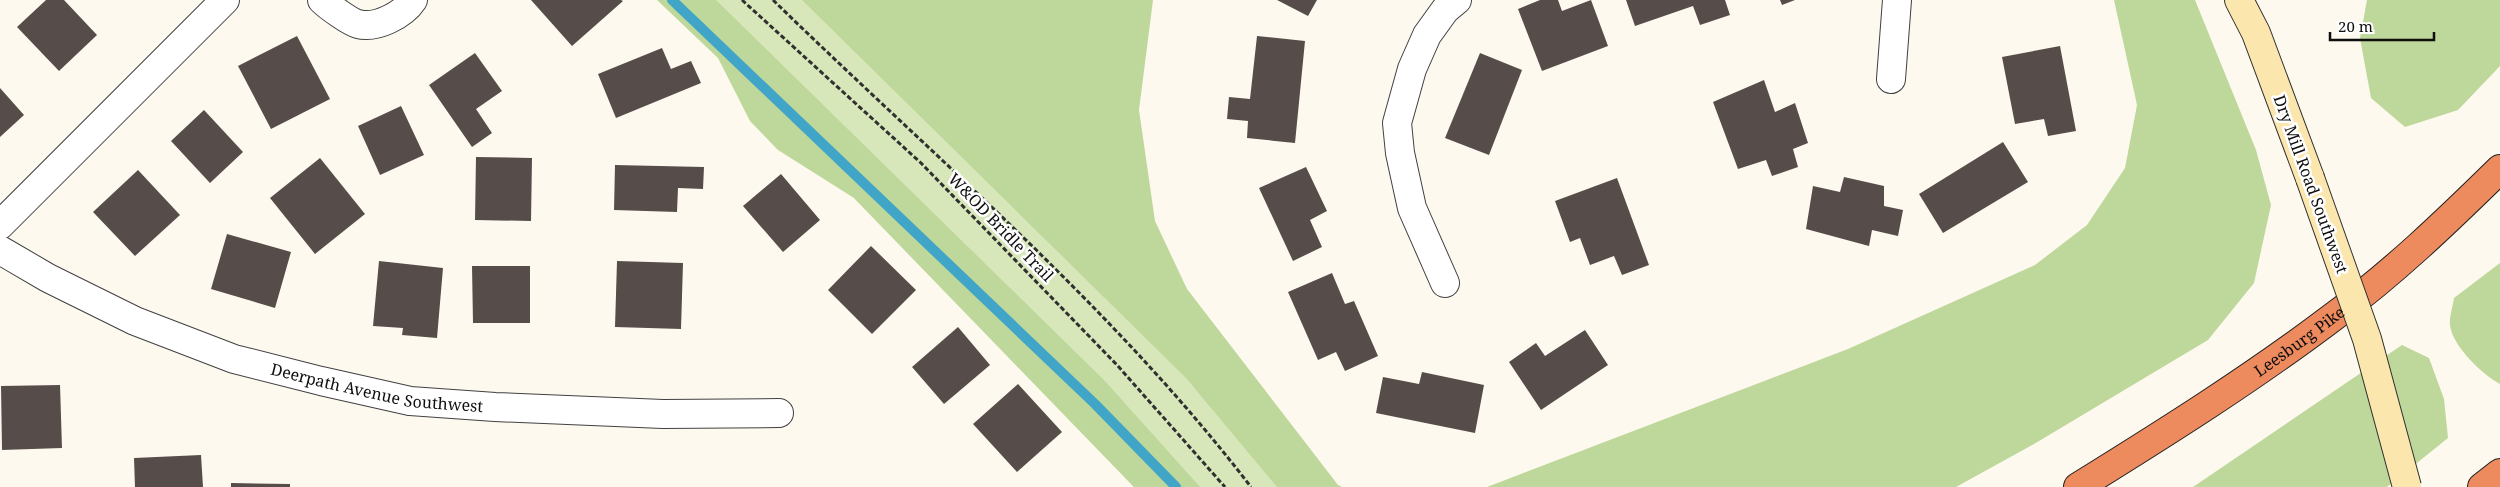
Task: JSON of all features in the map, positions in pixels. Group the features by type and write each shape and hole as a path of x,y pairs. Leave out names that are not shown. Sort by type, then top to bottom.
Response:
{"highway":[{"name":"Leesburg Pike","path":"2078,487 2234,389 2335,316 2434,233 2500,169"},
{"path":"2482,487 2500,473"}],"street":[{"path":"0,225 225,0"},
{"path":"322,0 358,24 385,22 407,9 412,0"},
{"path":"1445,283 1412,208 1400,153 1397,124 1412,69 1427,35 1445,10 1457,0"},
{"path":"1891,79 1897,0"},
{"name":"Dry Mill Road Southwest","path":"2239,0 2256,34 2367,338 2407,487"},
{"name":"Deerpath Avenue Southwest","path":"0,250 48,278 136,322 234,359 321,382 410,401 495,407 663,414 779,413"}],"path":[{"name":"W&OD Bridle Trail","path":"742,0 921,163 1117,364 1225,487"},
{"path":"773,0 1062,276 1207,430 1250,487"}],"green space":[{"path":"657,0 716,0 1105,381 1200,487 1134,487 854,198 778,150 750,121 718,58"},
{"path":"662,0 843,0 1316,487 1134,487"},
{"path":"802,0 1153,0 1139,110 1155,221 1187,289 1338,485 1342,487 1277,487 1186,378"},
{"path":"2114,0 2195,0 2256,150 2271,205 2254,283 2208,340 2034,444 1956,487 1487,487 1848,349 2035,265 2087,225 2125,168 2137,105"},
{"path":"2367,0 2500,0 2500,66 2458,110 2405,127 2371,98 2360,38"},
{"path":"2500,263 2500,384 2485,374 2462,351 2452,333 2450,322 2454,298"},
{"path":"2402,345 2429,358 2444,399 2448,438 2387,487 2193,487"}],"building":[{"path":"46,0 64,0 97,35 59,71 17,27"},
{"path":"531,0 621,0 623,1 572,46"},
{"path":"1277,0 1317,0 1308,16"},
{"path":"1540,0 1558,0 1562,11 1591,0 1608,46 1542,71 1518,9"},
{"path":"1626,0 1725,0 1730,15 1700,25 1693,6 1635,26"},
{"path":"1780,0 1795,0 1782,5"},
{"path":"297,36 330,99 271,129 238,66"},
{"path":"1257,36 1305,41 1295,143 1247,138 1248,121 1227,119 1229,97 1250,99"},
{"path":"2060,46 2076,131 2048,136 2044,119 2015,124 2002,57"},
{"path":"662,48 671,69 691,61 701,83 616,118 598,74"},
{"path":"475,53 502,91 476,109 492,133 472,147 429,85"},
{"path":"1480,53 1522,70 1489,155 1445,138"},
{"path":"1764,80 1775,112 1795,103 1808,143 1793,149 1798,167 1772,176 1766,160 1738,169 1713,102"},
{"path":"0,88 24,115 0,137"},
{"path":"401,106 424,155 380,175 358,126"},
{"path":"204,110 243,152 210,183 171,141"},
{"path":"2003,142 2028,182 1943,233 1919,194"},
{"path":"476,157 532,158 531,221 475,220"},
{"path":"320,158 365,214 315,254 270,198"},
{"path":"615,165 704,167 703,189 678,188 677,212 614,210"},
{"path":"1306,167 1327,211 1310,220 1322,247 1293,261 1259,188"},
{"path":"138,170 180,215 135,256 93,212"},
{"path":"781,174 820,220 783,252 743,206"},
{"path":"1844,177 1884,186 1884,206 1903,210 1898,236 1872,230 1869,246 1806,229 1813,186 1840,192"},
{"path":"1617,178 1649,265 1622,275 1614,256 1590,265 1580,238 1570,242 1555,201"},
{"path":"227,234 291,252 275,308 211,289"},
{"path":"871,246 916,290 872,334 828,290"},
{"path":"379,261 443,268 437,338 402,335 403,328 373,326"},
{"path":"617,261 683,263 681,329 615,327"},
{"path":"472,266 530,266 530,323 473,323"},
{"path":"1332,273 1345,304 1354,301 1378,356 1345,371 1336,352 1318,360 1288,292"},
{"path":"958,327 990,365 944,404 912,367"},
{"path":"1585,330 1608,365 1541,410 1509,362 1536,343 1545,356"},
{"path":"1422,372 1484,385 1475,433 1376,413 1383,377 1419,384"},
{"path":"1018,384 1062,432 1017,472 973,424"},
{"path":"60,385 62,448 2,450 1,386"},
{"path":"201,455 203,487 135,487 134,458"},
{"path":"231,483 290,484 290,487 231,487"}],"waterway":[{"path":"672,0 1095,404 1176,487"}]}
